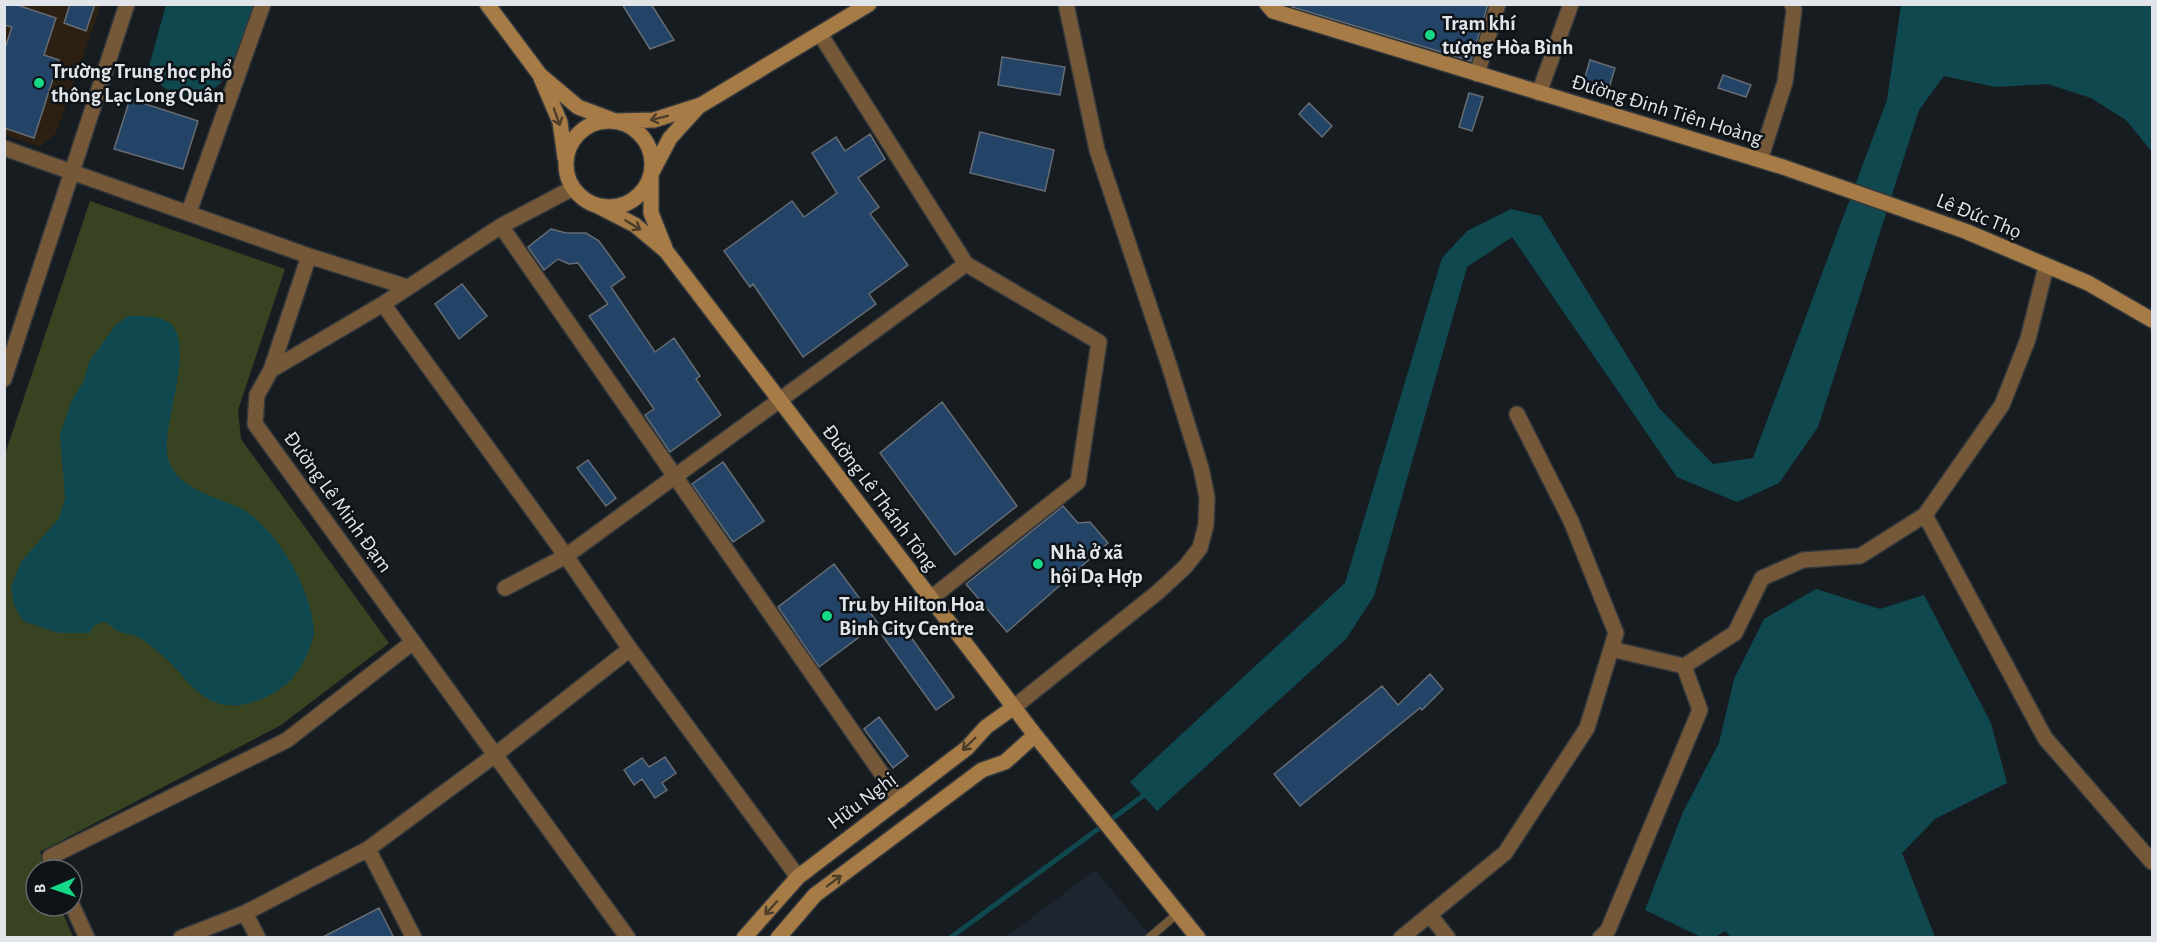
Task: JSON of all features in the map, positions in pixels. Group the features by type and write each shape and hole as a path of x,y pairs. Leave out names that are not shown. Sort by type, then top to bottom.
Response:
{"main road":[{"path":"488,4 540,75 560,122 568,175 573,188 583,199 596,205 610,207 624,205 641,192 670,138 701,105"},
{"path":"566,161 569,147 588,127 600,122 654,120 701,105 869,4"},
{"name":"Đường Đinh Tiên Hoàng","path":"1267,4 1273,11 1783,167"},
{"path":"540,75 578,107 628,126 639,134 647,145 651,159 651,174"},
{"name":"Lê Đức Thọ","path":"1783,167 1965,231 2088,283 2152,320"},
{"name":"Đường Lê Thánh Tông","path":"651,174 651,213 666,251"},
{"name":"Đường Lê Thánh Tông","path":"596,205 635,225 666,251 1035,735 1198,938"},
{"name":"Hữu Nghị","path":"744,938 798,877 900,800 967,747 986,727 1014,707"},
{"path":"778,938 815,895 982,770 1005,762 1035,735"}],"street":[{"path":"4,379 10,347 73,172 128,4"},
{"path":"189,212 263,4"},
{"path":"1014,707 1158,592 1200,548 1206,525 1207,498 1202,468 1097,150 1066,4"},
{"path":"1477,74 1498,4"},
{"path":"1539,93 1571,4"},
{"path":"1760,160 1785,82 1794,10 1792,4"},
{"path":"820,34 966,264 1099,342 1078,482 931,598"},
{"path":"4,148 309,256 407,287"},
{"path":"271,370 383,304 501,226 573,188"},
{"path":"501,226 900,800"},
{"name":"Đường Lê Minh Đạm","path":"309,256 271,370 257,395 255,424 628,938"},
{"path":"505,588 566,556 966,264"},
{"path":"1611,649 1683,666 1735,633 1761,578 1803,560 1860,556 1925,515 2002,405 2028,339 2046,267"},
{"path":"383,304 566,556 630,649 798,877"},
{"path":"1401,938 1504,854 1587,728 1616,633 1575,531 1517,414"},
{"path":"1925,515 2045,738 2152,862"},
{"path":"50,858 287,740 413,642"},
{"path":"181,938 245,913 368,849 495,755 630,649"},
{"path":"1600,938 1608,930 1700,710 1683,666"},
{"path":"368,849 414,938"},
{"path":"245,913 258,938"},
{"path":"1430,915 1449,938"},
{"path":"78,918 87,938"}],"lane":[{"path":"1149,938 1178,913"}],"shaded area":[{"name":"Trường Trung học phổ thông Lạc Long Quân","path":"5,5 101,5 56,133 40,147 5,135"},
{"path":"1095,870 1151,937 1005,938"}],"green space":[{"path":"90,201 285,269 238,410 241,439 389,643 281,725 40,852 42,858 24,858 24,918 65,918 73,937 5,938 5,454"}],"water":[{"path":"166,5 253,5 240,50 233,65 225,78 214,88 201,94 178,94 163,87 148,70"},
{"path":"1901,5 2152,5 2152,152 2126,120 2091,98 2048,84 1996,87 1944,76 1919,110 1818,427 1779,483 1737,502 1677,477 1512,237 1467,267 1374,596 1346,639 1157,811 1130,782 1345,583 1442,258 1467,231 1511,209 1541,216 1659,408 1713,464 1753,458 1887,100"},
{"path":"128,316 159,318 168,322 176,332 180,346 179,363 167,439 167,453 172,467 191,487 245,511 266,528 295,570 308,601 314,632 305,658 297,673 286,684 258,700 232,705 212,701 191,686 146,642 134,635 119,632 104,621 93,627 90,633 59,633 23,621 14,605 11,587 21,562 59,518 65,498 60,435 71,402 83,382 90,360 115,326"},
{"path":"1816,589 1880,609 1924,595 1991,723 2007,783 1935,819 1902,853 1935,937 1732,938 1725,931 1715,937 1701,937 1645,910 1683,812 1719,743 1734,679 1764,619"}],"building":[{"path":"4,4 14,4 56,18 44,55 59,60 34,138 4,128 4,51 12,27 4,25"},
{"path":"70,4 95,4 86,31 64,23"},
{"path":"622,4 651,4 674,40 650,49"},
{"name":"Trạm khí tượng Hòa Bình","path":"1292,4 1488,4 1471,61 1292,7"},
{"path":"1002,57 1065,67 1060,95 998,85"},
{"path":"1590,60 1615,68 1607,95 1582,87"},
{"path":"1723,75 1751,85 1746,97 1718,88"},
{"path":"1469,93 1483,97 1472,131 1459,127"},
{"path":"130,99 198,121 183,169 114,149"},
{"path":"1309,103 1332,126 1322,137 1299,114"},
{"path":"980,132 1054,150 1045,191 970,173"},
{"path":"870,134 885,159 858,178 879,207 870,214 908,265 869,294 876,304 803,357 753,284 750,287 724,251 792,201 804,217 837,193 812,153 836,137 845,151"},
{"path":"551,229 566,233 586,233 599,241 625,277 611,287 655,352 674,338 700,376 696,379 721,415 670,452 645,415 654,409 589,316 608,304 578,263 569,264 558,259 544,270 528,247"},
{"path":"462,284 487,316 459,339 435,304"},
{"path":"942,402 1017,506 955,555 880,453"},
{"path":"588,460 616,498 606,506 577,468"},
{"path":"723,462 764,521 733,542 692,484"},
{"name":"Nhà ở xã hội Dạ Hợp","path":"1063,506 1078,523 1090,522 1108,543 1007,632 966,584"},
{"name":"Tru by Hilton Hoa Binh City Centre","path":"834,564 878,623 819,667 778,607"},
{"path":"900,622 954,697 936,710 882,635"},
{"path":"1430,674 1443,689 1422,710 1420,708 1300,806 1274,774 1382,686 1398,705"},
{"path":"879,717 908,756 893,768 864,729"},
{"path":"665,757 676,773 662,783 667,790 655,798 642,779 634,785 624,770 642,758 649,767"},
{"path":"379,908 394,938 321,938"}],"waterway":[{"path":"950,938 1147,793"}],"place":[{"name":"Trạm khí tượng Hòa Bình","path":"1430,35"},
{"name":"Trường Trung học phổ thông Lạc Long Quân","path":"39,83"},
{"name":"Nhà ở xã hội Dạ Hợp","path":"1038,564"},
{"name":"Tru by Hilton Hoa Binh City Centre","path":"827,616"}]}
